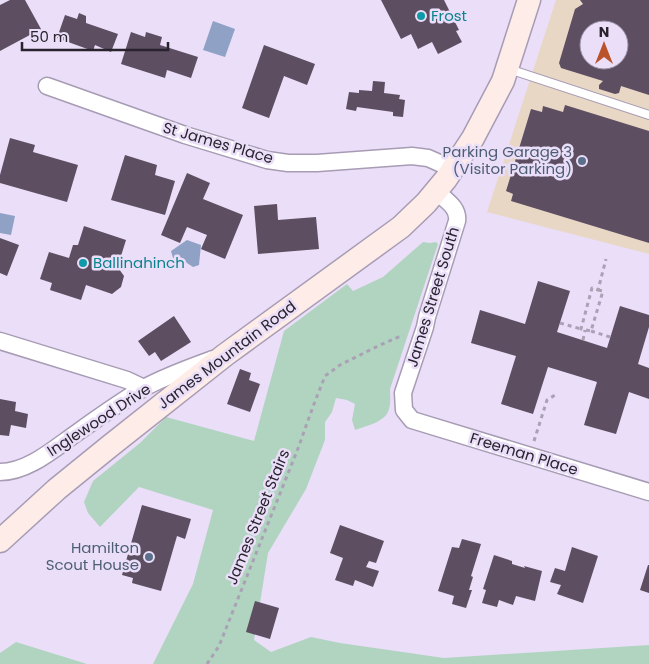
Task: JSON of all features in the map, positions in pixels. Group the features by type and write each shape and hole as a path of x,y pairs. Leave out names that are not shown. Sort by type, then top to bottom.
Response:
{"main road":[{"path":"453,168 473,138 499,88 529,0"},
{"name":"James Mountain Road","path":"0,541 57,489 225,355 401,226 436,191 453,168"}],"street":[{"name":"St James Place","path":"47,86 184,135 267,160 288,163 317,163 412,156 428,158 453,168"},
{"name":"James Street South","path":"404,410 403,393 425,327 426,317 451,242 458,214 456,209 436,191"},
{"path":"0,341 127,380 144,388"},
{"name":"Inglewood Drive","path":"0,472 19,468 46,455 144,388 187,368 225,355"},
{"name":"Freeman Place","path":"404,410 412,420 649,492"}],"lane":[{"path":"507,68 649,115"}],"path":[{"path":"598,290 606,259"},
{"path":"581,328 592,288 602,291 591,332"},
{"path":"560,323 610,337"},
{"name":"James Street Stairs","path":"207,664 219,646 325,376 340,365 378,346 425,327"},
{"path":"582,340 585,330"},
{"path":"534,442 546,400 555,395"}],"shaded area":[{"path":"556,0 649,0 649,254 487,212"}],"green space":[{"path":"423,242 436,242 438,244 390,389 389,409 380,420 355,430 352,420 355,404 336,398 332,412 325,422 325,440 306,489 268,553 254,640 271,652 311,637 444,658 649,645 649,664 153,664 193,584 213,510 139,487 100,527 88,513 84,502 93,481 140,443 166,417 254,441 284,331 347,284 353,291 383,277"},
{"path":"16,642 87,664 0,664 0,653"}],"water":[{"path":"213,21 235,29 225,57 203,50"},
{"path":"0,213 15,216 11,235 0,233"},
{"path":"187,240 201,245 199,265 193,267 184,261 173,258 171,251"}],"building":[{"path":"10,0 25,0 41,29 0,51 0,5"},
{"name":"Frost","path":"381,0 444,0 459,30 456,31 462,42 438,54 432,42 418,49 411,34 401,39"},
{"path":"580,0 649,0 649,95 621,86 619,93 615,94 599,89 599,85 603,81 561,68 559,63 575,9 583,4"},
{"path":"79,13 86,16 86,23 118,34 111,52 95,45 93,51 57,38 65,15 77,19"},
{"path":"131,32 145,37 146,32 162,37 160,45 198,57 191,78 167,70 165,78 121,64"},
{"path":"264,45 315,64 307,85 284,76 269,118 242,108"},
{"path":"373,81 385,82 384,93 400,95 399,99 405,100 403,117 393,116 393,112 357,107 356,111 346,109 349,92 359,93 359,90 372,91"},
{"name":"Parking Garage 3 (Visitor Parking)","path":"565,105 649,131 649,243 511,201 513,194 506,191 531,109 542,112 543,106 563,112"},
{"path":"10,138 35,145 33,152 78,165 67,202 0,183 0,175"},
{"path":"125,155 157,165 155,175 175,181 165,215 111,200"},
{"path":"187,173 210,183 203,199 243,215 225,259 201,249 207,235 187,227 180,243 161,235"},
{"path":"277,204 278,220 316,217 319,249 258,254 254,206"},
{"name":"Ballinahinch","path":"84,226 126,240 121,256 123,260 119,269 124,276 121,287 112,294 86,285 81,300 50,290 52,283 40,279 49,252 69,258 73,245 78,245"},
{"path":"0,238 19,245 7,276 0,273"},
{"path":"538,281 570,291 557,332 607,348 620,306 649,315 649,327 638,364 649,368 649,399 629,392 616,434 584,425 597,382 548,367 533,414 501,404 516,356 471,343 480,310 525,324"},
{"path":"174,316 191,342 161,361 155,352 149,356 138,341"},
{"path":"240,369 251,373 249,380 260,384 250,412 227,404"},
{"path":"0,399 16,402 15,411 28,414 26,428 11,425 9,436 0,435"},
{"name":"Hamilton Scout House","path":"142,505 191,519 185,539 177,536 161,591 132,583 133,578 122,575"},
{"path":"340,525 384,541 376,563 369,561 366,567 379,571 373,587 355,580 353,586 335,580 343,558 330,553"},
{"path":"462,539 481,544 471,576 473,577 469,590 472,590 466,608 452,604 454,596 438,591 452,547 459,548"},
{"path":"572,547 598,556 583,603 557,594 561,585 550,582 555,568 565,571"},
{"path":"494,555 512,561 512,564 542,571 535,601 516,596 513,605 499,600 497,607 482,603 486,590 483,589"},
{"path":"649,565 649,593 640,590"},
{"path":"255,601 279,608 270,639 246,632"}],"place":[{"name":"Frost","path":"421,16"},
{"name":"Parking Garage 3 (Visitor Parking)","path":"582,161"},
{"name":"Ballinahinch","path":"83,263"},
{"name":"Hamilton Scout House","path":"149,557"}]}
